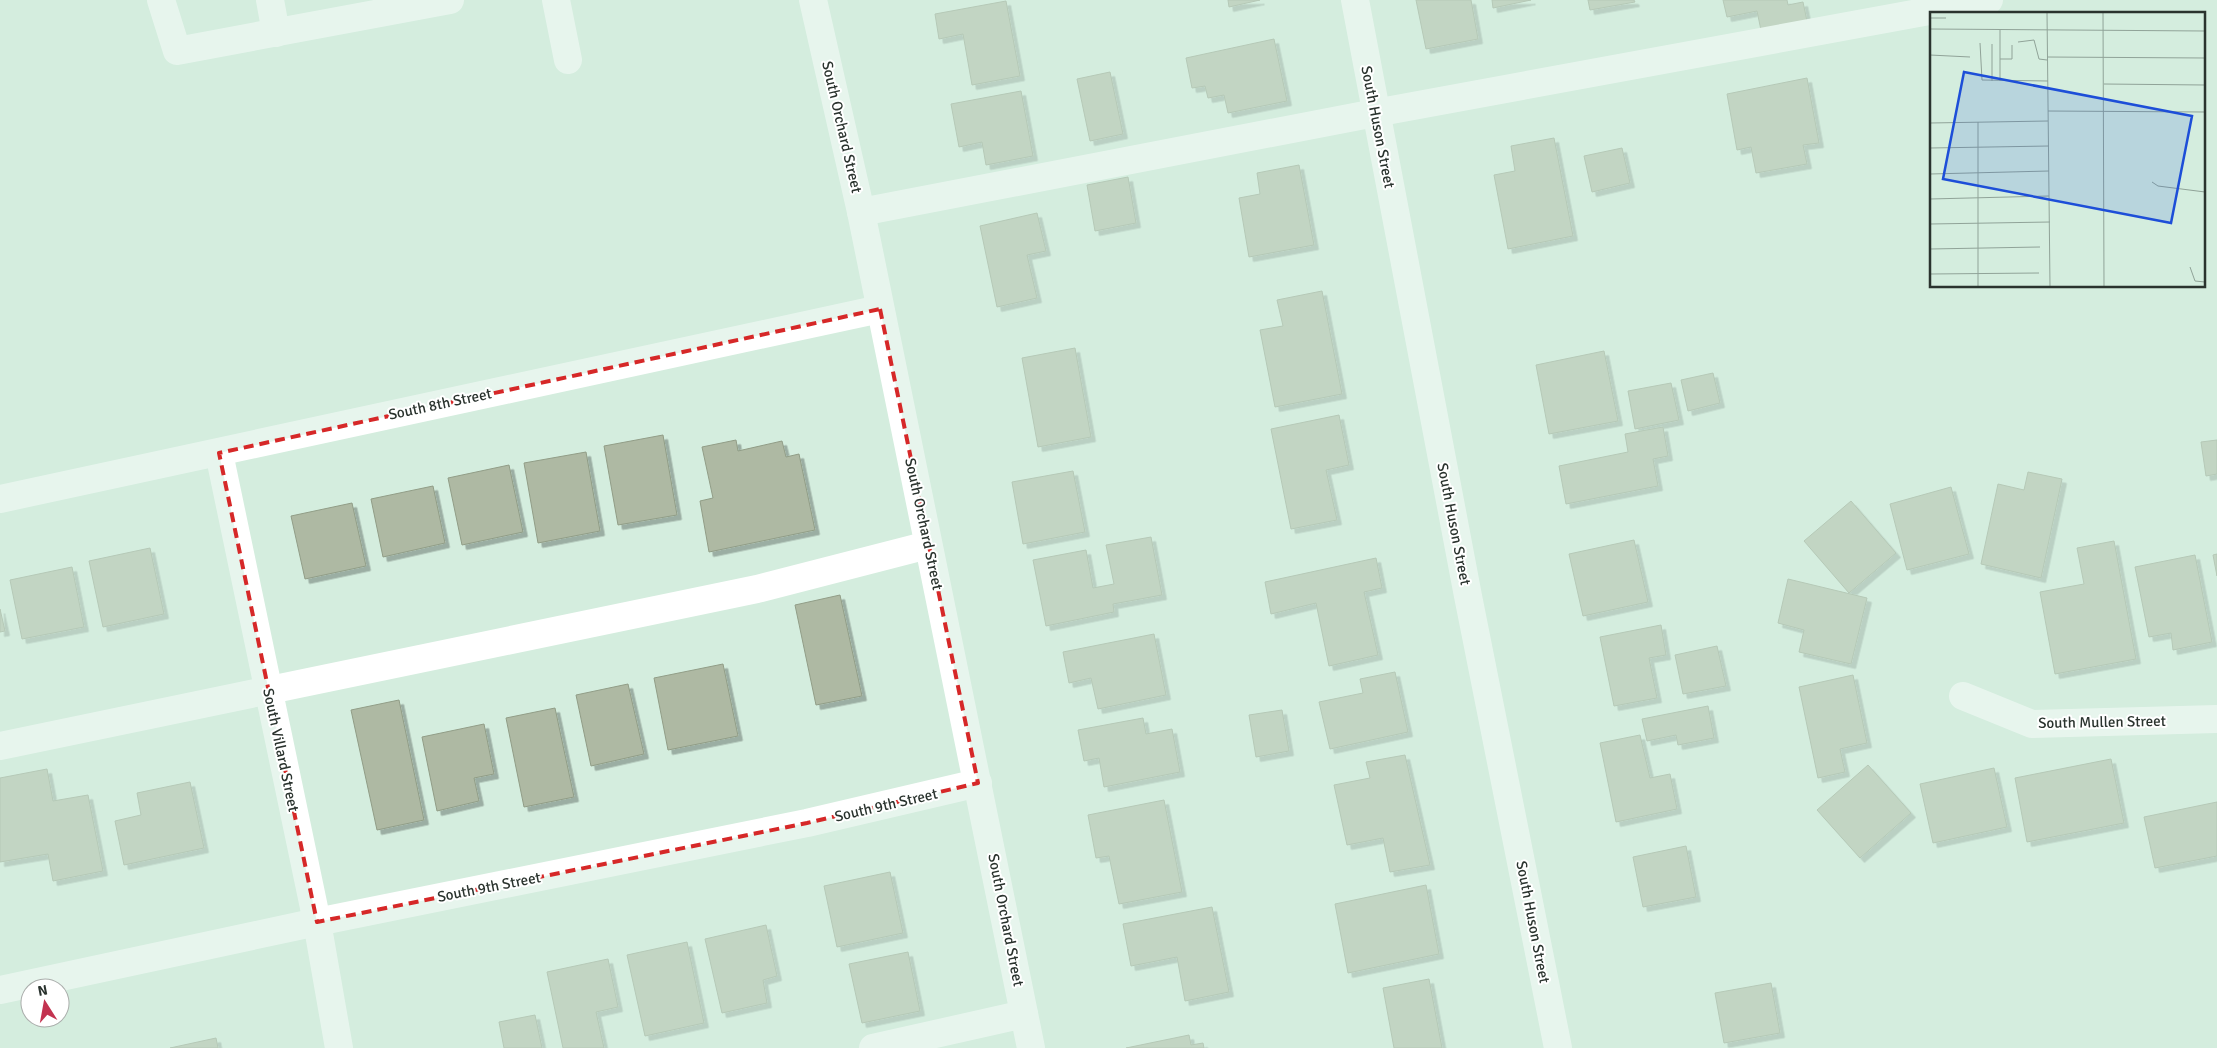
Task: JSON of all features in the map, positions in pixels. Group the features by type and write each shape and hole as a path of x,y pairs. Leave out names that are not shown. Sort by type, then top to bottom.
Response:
{"street":[{"path":"161,0 177,51 276,33 346,10 450,0"},
{"path":"270,0 276,33"},
{"path":"556,0 568,60"},
{"name":"South Orchard Street","path":"813,0 860,212 1032,1048"},
{"name":"South Huson Street","path":"1355,0 1375,113 1558,1048"},
{"path":"860,212 1375,113 1989,0"},
{"name":"South 8th Street","path":"0,499 880,309"},
{"name":"South Villard Street","path":"219,453 317,922 339,1048"},
{"path":"0,746 757,589 928,546"},
{"name":"South Mullen Street","path":"1963,696 2032,724 2217,719"},
{"name":"South 9th Street","path":"0,990 317,922 807,823 978,783"},
{"path":"873,1048 1024,1014"}],"highlighted area":[{"path":"880,309 978,783 807,823 317,922 219,453"}],"building":[{"path":"1228,0 1260,0 1229,7"},
{"path":"1416,0 1471,0 1478,39 1426,49"},
{"path":"1492,0 1531,0 1493,8"},
{"path":"1588,0 1634,0 1635,2 1590,10"},
{"path":"1723,0 1787,0 1788,5 1803,2 1808,26 1762,35 1757,11 1727,17"},
{"path":"1006,1 1020,76 972,85 963,34 939,39 935,14"},
{"path":"1274,39 1287,101 1228,113 1224,95 1208,98 1205,86 1192,88 1186,58"},
{"path":"1110,72 1123,134 1090,141 1077,79"},
{"path":"1807,78 1819,143 1803,145 1807,164 1756,173 1751,147 1737,150 1727,94"},
{"path":"1021,91 1033,156 986,165 982,142 959,147 951,104"},
{"path":"1554,138 1573,236 1508,249 1494,175 1515,171 1511,146"},
{"path":"1622,148 1630,183 1592,192 1584,156"},
{"path":"1299,165 1314,245 1249,257 1239,198 1260,194 1257,173"},
{"path":"1128,177 1136,223 1095,231 1087,185"},
{"path":"1037,213 1046,251 1027,255 1037,298 997,307 980,226"},
{"path":"1322,291 1342,394 1275,407 1260,330 1283,326 1277,300"},
{"path":"1075,348 1091,437 1038,447 1022,358"},
{"path":"1604,351 1618,421 1549,434 1536,365"},
{"path":"1713,373 1720,403 1688,411 1681,380"},
{"path":"1671,383 1679,420 1635,429 1628,391"},
{"path":"1339,415 1349,465 1326,470 1337,520 1291,529 1271,429"},
{"path":"1663,427 1668,456 1653,459 1658,486 1566,504 1559,466 1628,452 1625,434"},
{"path":"663,435 677,515 618,525 604,446"},
{"path":"736,440 738,451 782,441 786,457 799,454 815,530 709,552 700,501 713,498 702,447"},
{"path":"2217,440 2217,474 2206,476 2201,442"},
{"path":"586,452 600,531 538,543 524,463"},
{"path":"509,465 523,532 462,545 448,478"},
{"path":"1073,471 1085,532 1023,544 1012,482"},
{"path":"2028,472 2062,479 2041,578 1981,564 1998,484 2024,490"},
{"path":"433,486 445,543 383,557 371,499"},
{"path":"1951,487 1969,554 1907,570 1890,504"},
{"path":"1851,501 1896,553 1849,593 1804,541"},
{"path":"352,503 366,566 305,579 291,516"},
{"path":"1151,537 1162,595 1113,604 1114,612 1046,626 1033,560 1086,550 1093,588 1114,584 1106,545"},
{"path":"1634,540 1648,602 1583,616 1569,554"},
{"path":"2114,541 2136,659 2055,674 2040,592 2084,584 2077,548"},
{"path":"150,548 164,614 103,627 89,561"},
{"path":"2217,554 2217,576 2213,555"},
{"path":"2195,555 2212,642 2173,650 2171,633 2149,637 2135,567"},
{"path":"1376,558 1382,588 1364,592 1378,655 1329,666 1316,603 1271,614 1265,582"},
{"path":"72,567 84,627 22,639 10,580"},
{"path":"1788,579 1867,598 1851,664 1799,652 1804,630 1778,623"},
{"path":"840,595 862,696 816,705 795,605"},
{"path":"0,609 5,631 0,632"},
{"path":"1661,625 1666,655 1649,658 1657,698 1614,706 1600,637"},
{"path":"1154,634 1166,695 1098,709 1091,678 1069,683 1063,652"},
{"path":"1717,646 1726,686 1683,694 1675,655"},
{"path":"723,664 738,736 668,750 654,678"},
{"path":"1395,672 1408,732 1330,749 1319,702 1363,693 1360,679"},
{"path":"1853,675 1867,743 1840,749 1845,772 1818,778 1799,687"},
{"path":"628,684 644,754 591,766 576,695"},
{"path":"399,700 424,820 377,830 351,710"},
{"path":"1708,706 1714,738 1678,745 1676,735 1647,741 1642,719"},
{"path":"555,708 574,797 524,807 506,718"},
{"path":"1282,710 1289,751 1256,757 1249,715"},
{"path":"1143,718 1146,734 1172,729 1180,772 1104,787 1099,758 1084,761 1078,730"},
{"path":"484,724 494,774 474,778 479,801 437,811 422,737"},
{"path":"1640,735 1650,778 1670,774 1677,809 1616,822 1600,743"},
{"path":"1405,755 1430,865 1390,872 1383,838 1347,845 1334,785 1370,778 1366,762"},
{"path":"2111,759 2124,823 2027,842 2015,778"},
{"path":"1868,765 1911,813 1860,858 1817,810"},
{"path":"1994,768 2007,827 1933,843 1920,784"},
{"path":"47,769 53,801 88,795 103,871 53,881 48,854 0,862 0,778"},
{"path":"190,782 204,848 124,865 115,821 141,815 137,793"},
{"path":"1164,800 1182,892 1119,904 1109,856 1096,858 1088,815"},
{"path":"2217,802 2217,856 2155,868 2144,817"},
{"path":"1686,846 1696,897 1643,907 1633,857"},
{"path":"890,872 903,933 837,947 824,886"},
{"path":"1426,885 1439,954 1348,973 1335,904"},
{"path":"1212,907 1229,992 1185,1001 1177,957 1131,966 1123,924"},
{"path":"766,925 777,976 763,980 767,1003 722,1013 705,939"},
{"path":"687,942 704,1023 645,1036 627,955"},
{"path":"908,952 920,1011 862,1023 849,964"},
{"path":"608,959 618,1007 596,1012 604,1048 563,1048 547,972"},
{"path":"1429,979 1442,1048 1394,1048 1383,988"},
{"path":"1771,983 1780,1033 1724,1043 1715,993"},
{"path":"535,1015 542,1048 504,1048 499,1022"},
{"path":"1189,1035 1191,1045 1203,1043 1204,1048 1126,1048"},
{"path":"216,1038 218,1048 170,1048"}]}
